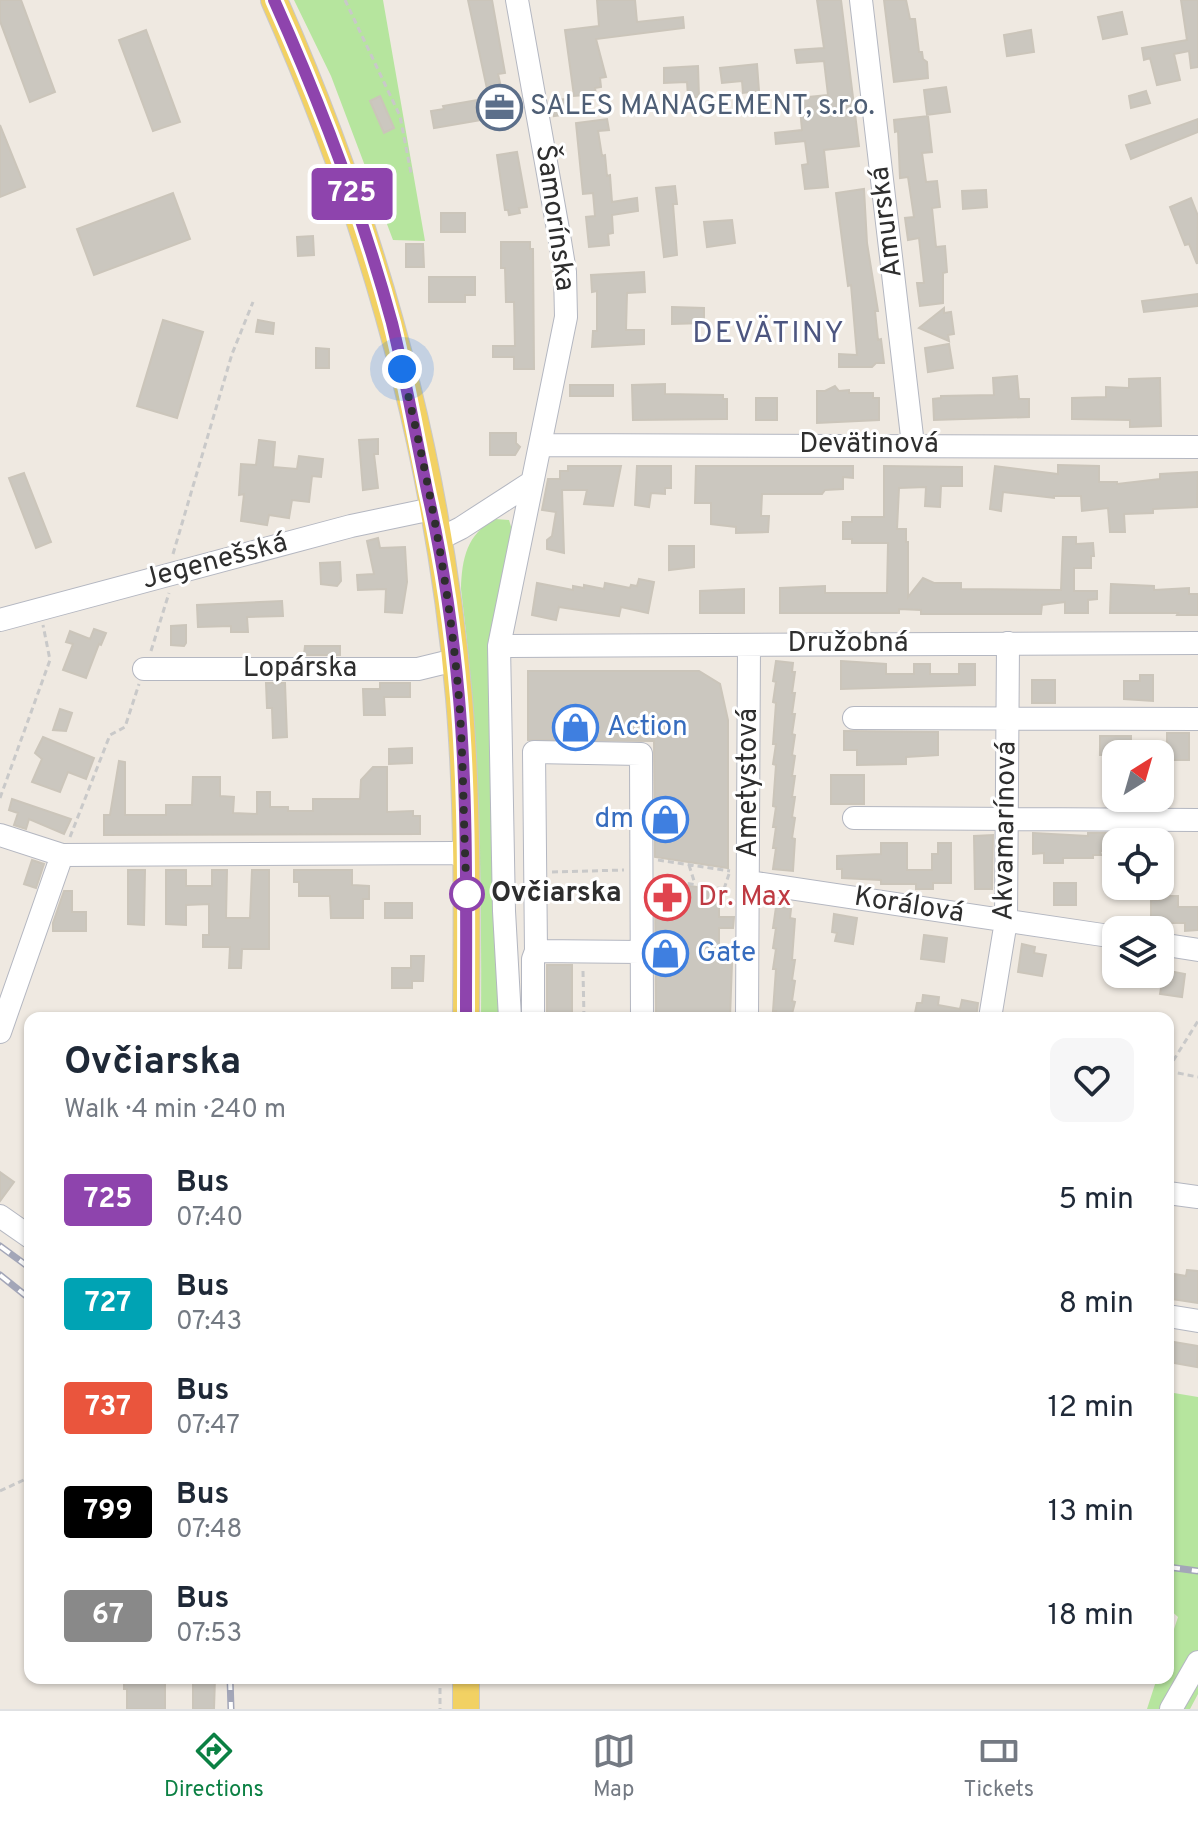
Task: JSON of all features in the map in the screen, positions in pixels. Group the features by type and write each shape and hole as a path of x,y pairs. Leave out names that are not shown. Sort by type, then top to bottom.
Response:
{"main road":[{"path":"274,0 309,80 364,233 391,322 432,509 455,660 463,757 467,860 466,1012"},
{"path":"466,1684 466,1709"}],"street":[{"name":"Šamorínska","path":"510,1012 504,911 499,646 566,317 565,276 517,0"},
{"name":"Amurská","path":"861,0 913,445"},
{"name":"Devätinová","path":"540,445 1198,447"},
{"path":"437,540 532,482"},
{"name":"Jegenešská","path":"0,620 351,526 432,509"},
{"name":"Akvamarínová","path":"991,1012 1006,921 1008,643"},
{"name":"Družobná","path":"499,646 1198,643"},
{"name":"Ametystová","path":"747,1012 739,879 749,645"},
{"name":"Lopárska","path":"144,669 418,669 455,660"},
{"path":"854,718 1198,719"},
{"path":"533,1012 533,959 536,951 534,752 641,754 647,869 641,952 642,1012"},
{"path":"854,818 1198,820"},
{"path":"0,835 62,855 455,853 467,860"},
{"path":"0,1032 62,855"},
{"name":"Korálová","path":"739,879 1102,935"},
{"path":"1174,946 1198,950"},
{"path":"536,951 641,952"},
{"path":"1174,1194 1198,1197"},
{"path":"0,1216 24,1233"},
{"path":"1174,1317 1198,1321"},
{"path":"1171,1709 1198,1662"}],"path":[{"path":"345,0 400,116 411,173"},
{"path":"62,855 110,735 125,727 177,571 232,354 253,302"},
{"path":"0,798 50,660 40,609"},
{"path":"689,865 696,885"},
{"path":"536,872 689,865 739,879"},
{"path":"647,869 696,885 724,889 739,879"},
{"path":"724,889 739,879"},
{"path":"583,963 584,1012"},
{"path":"1174,1060 1198,1021"},
{"path":"1174,1071 1198,1077"},
{"path":"0,1491 24,1480"},
{"path":"440,1684 440,1709"}],"green space":[{"path":"294,0 383,0 425,241 393,240 331,76"},
{"path":"495,519 509,520 513,533 502,1012 481,1012 478,803 472,696 461,589 468,548 486,525"},
{"path":"1174,1393 1198,1397 1198,1694 1190,1709 1147,1709 1155,1684 1174,1684 1174,1629 1178,1617 1174,1613"}],"building":[{"path":"0,0 21,0 55,92 30,102 0,21"},
{"path":"468,0 492,0 505,73 498,74 510,115 434,128 431,111 489,98"},
{"path":"597,0 635,0 637,22 683,17 684,28 596,39 606,77 600,78 601,87 595,88 596,94 574,96 565,30 599,26"},
{"path":"817,0 841,0 859,146 824,150 828,187 805,189 802,165 808,164 805,141 776,144 775,133 802,130 799,98 828,95 824,61 797,63 795,50 824,48"},
{"path":"884,0 906,0 910,19 915,19 919,52 927,62 928,78 894,82"},
{"path":"1181,0 1198,0 1198,67 1191,68 1189,51 1174,54 1180,80 1157,85 1150,58 1144,60 1142,48 1187,40"},
{"path":"1122,12 1127,34 1103,39 1098,17"},
{"path":"146,30 180,122 153,131 119,40"},
{"path":"1031,30 1034,52 1007,56 1004,35"},
{"path":"757,64 759,91 743,93 742,81 722,83 720,68"},
{"path":"698,66 699,97 688,97 687,82 664,83 664,68"},
{"path":"946,87 950,112 927,115 924,90"},
{"path":"1146,91 1150,103 1131,108 1129,96"},
{"path":"380,96 394,128 384,133 370,101"},
{"path":"567,99 569,114 554,116 553,100"},
{"path":"928,116 932,152 922,153 926,182 937,181 940,207 932,208 936,247 945,246 947,272 943,273 943,303 920,306 917,283 924,283 919,238 908,240 905,218 914,217 908,177 900,178 898,131 895,132 894,120"},
{"path":"607,119 609,130 598,131 607,176 610,175 612,202 637,198 638,211 612,215 613,233 608,234 609,245 589,247 586,217 595,216 593,193 583,194 576,123"},
{"path":"1198,119 1198,132 1131,159 1126,145"},
{"path":"0,125 25,187 0,197"},
{"path":"517,152 527,207 519,208 520,213 509,215 505,210 497,155"},
{"path":"675,186 677,204 673,204 677,255 664,257 656,188"},
{"path":"864,189 867,243 878,311 875,311 878,340 881,339 884,363 876,363 872,367 839,367 839,354 857,355 851,285 848,286 836,193"},
{"path":"986,190 987,207 963,209 962,191"},
{"path":"173,193 190,239 94,275 77,229"},
{"path":"1191,198 1198,216 1197,264 1189,244 1185,245 1170,207"},
{"path":"441,213 465,213 465,232 441,232"},
{"path":"732,220 735,243 707,247 704,222"},
{"path":"313,236 314,255 298,256 297,237"},
{"path":"501,242 530,242 530,249 533,249 534,369 514,369 514,357 493,357 493,346 515,346 514,302 506,302"},
{"path":"406,244 423,244 424,267 406,267"},
{"path":"644,272 645,292 627,293 626,330 644,330 644,344 592,347 593,331 597,331 597,291 592,292 591,275"},
{"path":"429,277 475,277 475,295 465,295 465,302 429,302"},
{"path":"1198,294 1198,306 1144,312 1142,301"},
{"path":"672,307 704,308 704,323 672,324"},
{"path":"944,308 944,313 951,312 954,334 948,335 949,341 919,328"},
{"path":"163,320 203,332 177,418 137,406"},
{"path":"258,320 274,323 273,334 256,332"},
{"path":"949,344 953,368 928,372 925,348"},
{"path":"316,348 329,349 329,368 316,368"},
{"path":"1017,376 1019,399 1029,399 1029,417 934,420 933,399 941,396 994,395 993,378"},
{"path":"1160,378 1161,426 1130,427 1130,420 1072,419 1072,398 1106,397 1106,387 1129,388 1129,379"},
{"path":"665,384 665,394 723,395 723,399 727,399 727,419 633,420 632,385"},
{"path":"570,385 613,385 613,396 570,396"},
{"path":"835,386 839,391 849,390 849,393 873,393 873,398 879,398 879,420 817,423 817,391"},
{"path":"756,398 777,398 777,420 756,420"},
{"path":"490,433 516,433 516,443 520,447 515,455 490,455"},
{"path":"378,439 378,454 374,454 378,488 363,490 359,440"},
{"path":"259,440 275,442 273,467 297,469 299,456 323,459 321,477 312,476 309,502 292,500 289,518 269,515 267,525 241,521 244,494 239,495 241,464 256,465"},
{"path":"1058,465 1099,466 1099,482 1117,484 1160,479 1160,474 1198,472 1197,507 1124,514 1125,532 1110,532 1108,508 1082,511 1081,496 1054,498 1003,492 1001,511 990,509 995,466 1058,474"},
{"path":"568,466 621,466 613,506 584,504 587,490 562,490 564,553 547,549 556,512 542,510 548,479 560,479 560,471 568,471"},
{"path":"637,466 671,466 671,488 665,488 665,494 651,493 649,507 635,505"},
{"path":"696,466 853,466 853,478 843,477 843,489 825,490 822,494 762,494 761,516 769,516 768,532 736,533 736,527 711,524 711,503 695,503"},
{"path":"884,466 962,467 962,486 941,486 940,507 925,506 926,487 899,488 897,529 906,529 908,597 923,578 934,583 961,583 961,589 1061,590 1063,537 1076,537 1076,544 1093,543 1091,568 1074,568 1074,591 1097,591 1097,599 1088,600 1088,613 1065,613 1065,602 1042,605 1041,614 921,614 921,610 899,609 899,613 780,613 780,588 825,586 825,593 887,593 888,543 852,543 852,539 843,539 843,522 852,522 852,517 884,517"},
{"path":"24,473 51,542 36,548 9,478"},
{"path":"378,538 380,548 405,547 407,582 402,613 385,612 386,589 358,590 357,575 374,574 367,541"},
{"path":"669,546 694,546 694,567 669,570"},
{"path":"340,562 341,581 337,586 321,584 320,563"},
{"path":"639,579 654,582 648,613 621,607 619,616 559,607 556,620 532,615 537,583 573,590 573,586 584,588 584,585 604,589 605,583 630,588 631,585 637,586"},
{"path":"1111,584 1154,586 1154,590 1189,588 1189,594 1198,594 1198,615 1110,613"},
{"path":"744,589 744,613 700,613 700,591"},
{"path":"282,601 283,616 247,617 248,632 231,632 231,626 198,627 197,605"},
{"path":"186,625 184,646 171,645 171,626"},
{"path":"94,629 106,633 86,678 63,670 73,644 66,642 70,631 90,639"},
{"path":"305,646 340,646 340,655 304,655"},
{"path":"776,661 793,663 792,672 795,672 792,693 795,693 792,714 795,714 792,734 795,735 792,755 795,756 792,776 795,776 792,797 795,797 792,817 795,818 793,871 773,869 776,848 773,848 776,765 773,764 776,744 773,744 776,703 773,702 776,682 773,681"},
{"path":"841,661 886,664 886,674 914,674 914,664 930,664 930,674 959,674 959,664 975,664 975,685 841,689"},
{"path":"528,671 699,671 720,684 728,720 728,868 655,857 654,741 528,740"},
{"path":"1140,675 1153,675 1153,701 1124,699 1124,681 1140,681"},
{"path":"1032,680 1055,680 1055,703 1032,703"},
{"path":"266,683 285,683 287,737 273,738 272,708 267,708"},
{"path":"380,683 410,683 410,697 384,697 385,715 364,715 363,689 380,689"},
{"path":"60,709 72,713 66,731 53,730"},
{"path":"844,731 938,732 938,755 906,757 906,764 857,765 857,750 844,750"},
{"path":"1167,733 1189,733 1189,760 1174,760 1174,740 1167,740"},
{"path":"1100,736 1131,736 1131,740 1102,740 1100,755"},
{"path":"43,737 94,758 86,779 68,772 60,792 32,782 42,759 35,753"},
{"path":"412,748 412,763 389,764 389,749"},
{"path":"119,761 125,762 125,815 166,815 166,805 192,805 193,777 220,777 220,796 234,797 233,813 257,814 257,792 270,792 270,807 313,811 313,799 360,799 361,780 373,767 387,767 387,812 413,811 413,816 420,816 420,834 104,835 104,815 110,815"},
{"path":"831,775 864,775 864,804 831,804"},
{"path":"12,799 71,819 64,834 29,819 26,829 14,825 18,813 9,810"},
{"path":"1033,833 1088,836 1088,833 1102,833 1101,855 1093,855 1093,858 1063,858 1063,863 1044,863 1044,853 1033,854"},
{"path":"993,835 992,889 975,889 974,836"},
{"path":"881,843 907,843 907,870 932,870 932,854 938,854 938,843 951,843 951,883 933,883 933,889 916,889 916,884 881,884 881,880 842,878 842,869 837,869 837,856 881,854"},
{"path":"32,860 44,864 36,888 24,884"},
{"path":"128,870 145,870 144,925 128,924"},
{"path":"166,870 186,870 186,886 212,886 212,870 227,870 226,918 250,918 252,870 269,870 269,949 242,949 241,968 229,968 230,947 203,947 203,935 209,935 209,904 186,905 186,925 166,924"},
{"path":"294,870 352,870 352,885 369,886 369,899 363,899 363,918 331,918 330,896 299,896 299,882 294,882"},
{"path":"655,881 719,890 719,917 734,917 733,928 719,928 719,963 732,963 730,1012 656,1012"},
{"path":"1054,883 1076,883 1076,905 1054,905"},
{"path":"64,891 72,891 72,912 86,912 86,931 53,931"},
{"path":"1174,896 1178,896 1178,907 1198,907 1198,930 1185,931 1185,923 1174,923 1174,916 1151,916 1151,900 1174,900"},
{"path":"385,903 412,903 412,918 385,918"},
{"path":"776,907 791,909 790,918 795,919 792,1012 773,1011 776,928 773,928"},
{"path":"834,914 857,918 853,944 835,941 837,933 832,932"},
{"path":"924,935 947,938 944,962 921,959"},
{"path":"1022,944 1035,947 1034,953 1046,955 1042,976 1018,972"},
{"path":"411,956 424,956 423,981 412,981 412,988 392,988 392,968 411,968"},
{"path":"547,965 572,965 572,1012 547,1012"},
{"path":"1174,972 1185,974 1182,997 1160,994 1161,988 1174,988"},
{"path":"923,995 939,997 938,1005 960,1009 962,1000 978,1003 977,1012 915,1012 917,1003 922,1003"},
{"path":"0,1172 14,1182 0,1201"},
{"path":"1187,1270 1198,1271 1198,1303 1174,1299 1174,1274 1186,1276"},
{"path":"1174,1342 1198,1346 1197,1367 1174,1363"},
{"path":"124,1684 165,1684 165,1709 127,1709 127,1689 124,1689"},
{"path":"193,1684 215,1684 214,1709 193,1709"}],"railway":[{"path":"0,1246 24,1264"},
{"path":"0,1275 24,1294"},
{"path":"1174,1568 1198,1571"},
{"path":"230,1684 231,1709"}],"bus line":[{"name":"725","path":"274,0 309,80 364,233 391,322 432,509 459,697 467,860 466,1012"}],"place":[{"name":"SALES MANAGEMENT, s.r.o.","path":"499,107"},
{"name":"Action","path":"576,728"},
{"name":"dm","path":"665,820"},
{"name":"Ovčiarska","path":"467,894"},
{"name":"Dr. Max","path":"667,898"},
{"name":"Gate","path":"666,954"}],"district":[{"name":"DEVÄTINY","path":"769,334"}],"route":[{"path":"402,369 432,509 453,645 463,757 467,894"}]}
